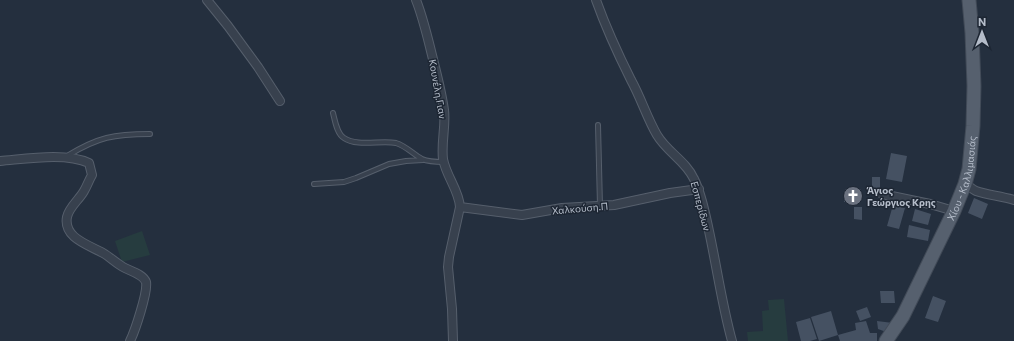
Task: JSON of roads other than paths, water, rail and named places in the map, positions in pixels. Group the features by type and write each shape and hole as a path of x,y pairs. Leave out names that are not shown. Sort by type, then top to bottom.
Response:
{"main road":[{"name":"Χίου - Καλλιμασιάς","path":"886,341 903,316 954,211 965,184 972,153 974,92 972,33 969,0"}],"street":[{"path":"207,0 241,44 280,101"},
{"name":"Κουνέλη.Γιαν","path":"416,0 425,27 443,104 444,120 442,152 444,162 459,200 460,208"},
{"name":"Εσπερίδων","path":"596,0 616,51 657,135 665,147 688,168 699,189 712,247 719,288 732,341"},
{"path":"0,161 65,157 79,158 89,162 92,175 83,192 69,211 67,218 70,233 80,242 104,254 146,281 144,300 130,341"},
{"path":"965,184 976,191 1014,200"},
{"name":"Χαλκούση.Π","path":"460,208 522,215 562,208 614,205 670,193 699,189"},
{"path":"882,194 930,204 954,211"},
{"path":"453,341 448,267 460,208"}],"lane":[{"path":"332,113 339,133 343,138 352,142 394,143 403,146 423,160"},
{"path":"598,125 600,206"},
{"path":"65,157 100,139 114,136 150,134"},
{"path":"314,184 344,182 389,164 406,160 444,162"}],"place":[{"name":"Άγιος Γεώργιος Κρης","path":"853,196"}]}
